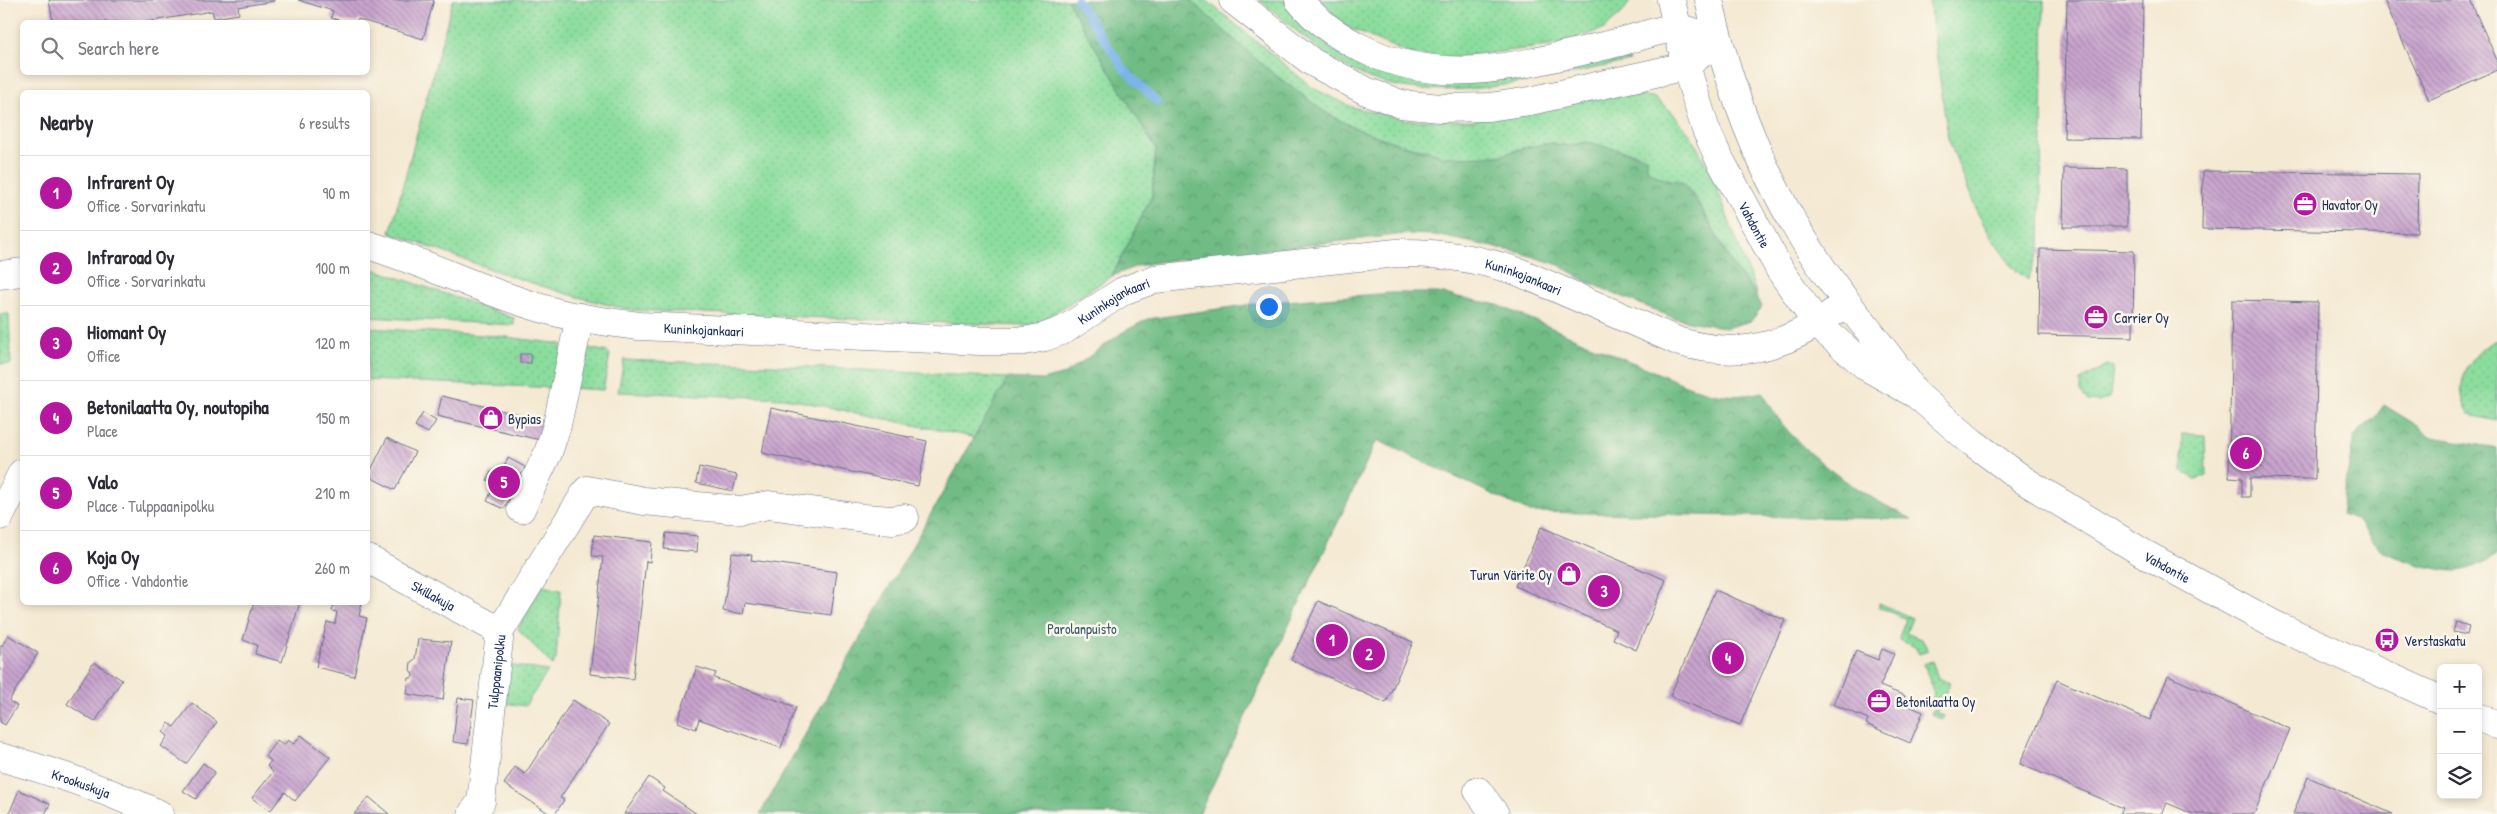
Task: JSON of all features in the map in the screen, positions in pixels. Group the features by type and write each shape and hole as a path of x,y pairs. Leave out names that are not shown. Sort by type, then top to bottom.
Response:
{"main road":[{"path":"1233,0 1312,62 1366,91 1402,104 1440,108 1489,107 1686,66 1718,40"},
{"path":"1299,0 1313,17 1334,34 1384,60 1414,68 1444,72 1490,70 1528,63 1676,28 1718,40"},
{"name":"Vahdontie","path":"1671,0 1686,66 1706,130 1718,156 1780,270 1818,325 1867,368 1917,395 1972,442 2025,481 2143,553 2273,624 2437,698"},
{"name":"Vahdontie","path":"1709,0 1718,40 1755,146 1785,209 1846,303 1888,353 1917,395"},
{"name":"Kuninkojankaari","path":"370,245 526,302 580,317 639,326 1024,341 1045,337 1064,330 1123,291 1156,279 1396,253 1429,252 1470,258 1519,272 1680,342 1701,348 1742,349 1771,345 1794,338 1818,325 1846,303"},
{"path":"0,275 20,272"},
{"path":"521,509 548,453 557,425 580,317"},
{"path":"0,516 20,477"},
{"name":"Tulppaanipolku","path":"472,814 481,802 500,631 587,490 644,501 740,510 769,505 864,518 893,520 906,518"},
{"name":"Skillakuja","path":"370,560 500,631"},
{"path":"2482,719 2497,725"},
{"name":"Krookuskuja","path":"0,756 97,787 159,814"},
{"path":"1478,791 1494,814"}],"green space":[{"path":"453,0 1067,0 1156,149 1152,196 1112,276 1040,322 1025,326 632,310 570,295 510,276 390,233"},
{"path":"1067,0 1190,0 1266,68 1326,113 1357,129 1402,145 1436,153 1442,157 1499,156 1523,148 1551,143 1568,146 1587,142 1647,157 1647,170 1665,180 1681,181 1689,191 1733,266 1762,307 1751,321 1725,328 1674,318 1585,281 1559,265 1518,252 1435,235 1405,234 1158,262 1137,266 1112,276 1152,196 1156,149"},
{"path":"1190,0 1206,0 1313,88 1352,107 1407,120 1474,120 1593,98 1627,95 1653,97 1671,111 1691,136 1711,173 1757,295 1734,267 1697,200 1681,181 1665,179 1654,174 1645,166 1637,153 1616,150 1587,142 1568,146 1551,143 1523,148 1499,156 1442,157 1436,153 1402,145 1357,129 1326,113 1266,68"},
{"path":"1260,0 1284,0 1325,44 1367,68 1415,79 1626,51 1630,61 1531,81 1496,86 1426,89 1393,85 1349,69 1309,41"},
{"path":"1320,0 1631,0 1622,13 1604,29 1557,45 1441,59 1407,53 1345,26"},
{"path":"1929,0 2044,0 2040,249 2028,280 2013,268 1991,237 1977,212 1948,138"},
{"path":"370,268 514,318 514,325 370,317"},
{"name":"Parolanpuisto","path":"1391,293 1438,293 1498,305 1688,386 1708,392 1733,396 1762,392 1783,425 1826,467 1859,490 1912,519 1530,512 1377,440 1199,814 760,814 1008,378 1042,380 1065,374 1123,332 1148,319 1260,303"},
{"path":"0,314 9,314 11,364 0,364"},
{"path":"370,328 498,336 562,344 559,388 370,380"},
{"path":"2493,341 2497,341 2497,421 2470,415 2464,405 2462,394 2462,384 2469,364"},
{"path":"583,347 608,352 610,355 603,390 569,388"},
{"path":"624,360 773,365 1008,378 976,438 785,398 618,392"},
{"path":"2107,365 2113,367 2110,397 2099,402 2088,401 2080,392 2080,381"},
{"path":"2384,405 2418,426 2427,436 2497,448 2497,555 2473,567 2457,571 2415,563 2382,551 2360,523 2341,514 2354,436 2375,417"},
{"path":"2182,434 2205,435 2206,476 2195,479 2182,471"},
{"path":"542,586 561,590 556,659 552,665 518,629"},
{"path":"1879,603 1912,618 1906,633 1923,640 1928,651 1919,654 1915,647 1900,640 1899,637 1906,619 1879,607"},
{"path":"1932,661 1938,678 1950,683 1936,713 1944,716 1943,720 1931,714 1934,707 1930,706 1934,694 1924,664"},
{"path":"508,665 548,671 525,706 505,703"}],"building":[{"path":"49,0 274,0 238,7 239,14 214,18 212,11 158,20 53,20"},
{"path":"298,0 434,0 423,39 370,23 370,20 338,20 331,18 333,11"},
{"path":"2067,0 2143,0 2141,139 2064,138"},
{"path":"2384,0 2470,0 2497,60 2497,70 2429,100"},
{"path":"2064,168 2127,169 2127,227 2063,227"},
{"path":"2203,171 2418,174 2417,233 2202,229"},
{"path":"2040,249 2134,251 2133,337 2039,335"},
{"path":"2232,300 2318,302 2315,479 2250,478 2250,497 2242,497 2242,478 2229,477"},
{"path":"520,354 531,354 531,363 520,363"},
{"name":"Bypias","path":"442,396 545,421 540,440 437,416"},
{"path":"771,408 927,441 918,486 762,453"},
{"path":"423,413 436,421 428,433 415,426"},
{"path":"387,438 415,452 395,490 370,477 370,472"},
{"path":"508,458 525,467 504,509 487,501 495,484 487,480 491,472 499,476"},
{"path":"699,467 737,475 733,491 696,483"},
{"path":"1541,527 1666,580 1636,650 1613,639 1617,630 1515,586"},
{"path":"666,533 698,536 697,552 664,549"},
{"path":"594,535 652,542 650,562 646,561 633,679 590,674 603,557 592,556"},
{"path":"732,553 752,555 751,560 837,572 831,615 745,603 743,614 723,611"},
{"path":"1715,590 1785,620 1740,725 1670,696"},
{"path":"1318,601 1413,642 1386,703 1291,660"},
{"path":"253,605 299,605 282,662 255,654 257,645 243,640"},
{"path":"333,605 361,605 359,616 367,618 354,676 316,667 327,622 335,624 337,612 332,611"},
{"path":"2456,622 2469,626 2467,635 2453,632"},
{"path":"8,635 38,653 9,701 17,706 5,725 0,722 0,645 2,646"},
{"path":"418,639 451,642 443,700 407,694 409,678 412,678 413,674 410,670 411,662 415,659"},
{"path":"1882,649 1894,654 1880,686 1905,696 1902,703 1923,712 1910,743 1866,724 1868,719 1833,704 1856,651 1878,660"},
{"path":"94,662 122,680 95,722 67,704"},
{"path":"697,667 716,673 714,678 796,707 781,748 699,719 696,729 677,722"},
{"path":"2168,676 2290,729 2254,814 2193,814 2167,803 2162,814 2120,814 2123,808 2020,764 2057,680 2150,720"},
{"path":"458,698 474,700 468,744 453,742"},
{"path":"573,700 609,724 560,798 564,800 555,814 550,814 504,784 515,767 525,774"},
{"path":"192,703 217,722 186,764 161,746 168,736 163,732 169,723 174,727"},
{"path":"301,735 330,757 295,801 285,792 270,811 252,798 273,772 267,766 271,761 265,756 277,740 284,745 288,740 294,744"},
{"path":"203,763 215,772 196,799 183,791"},
{"path":"649,777 665,788 663,791 697,814 624,814"},
{"path":"2308,777 2393,814 2293,814"},
{"path":"19,790 50,804 45,814 9,814"},
{"path":"369,797 389,814 354,814"}],"waterway":[{"path":"1077,0 1124,69 1157,102"}],"place":[{"name":"Havator Oy","path":"2305,204"},
{"name":"Carrier Oy","path":"2096,317"},
{"name":"Bypias","path":"491,418"},
{"name":"Koja Oy","path":"2246,453"},
{"name":"Valo","path":"504,482"},
{"name":"Turun Värite Oy","path":"1569,574"},
{"name":"Hiomant Oy","path":"1604,591"},
{"name":"Infrarent Oy","path":"1332,640"},
{"name":"Verstaskatu","path":"2387,640"},
{"name":"Infraroad Oy","path":"1369,654"},
{"name":"Betonilaatta Oy, noutopiha","path":"1728,658"},
{"name":"Betonilaatta Oy","path":"1879,701"}]}
